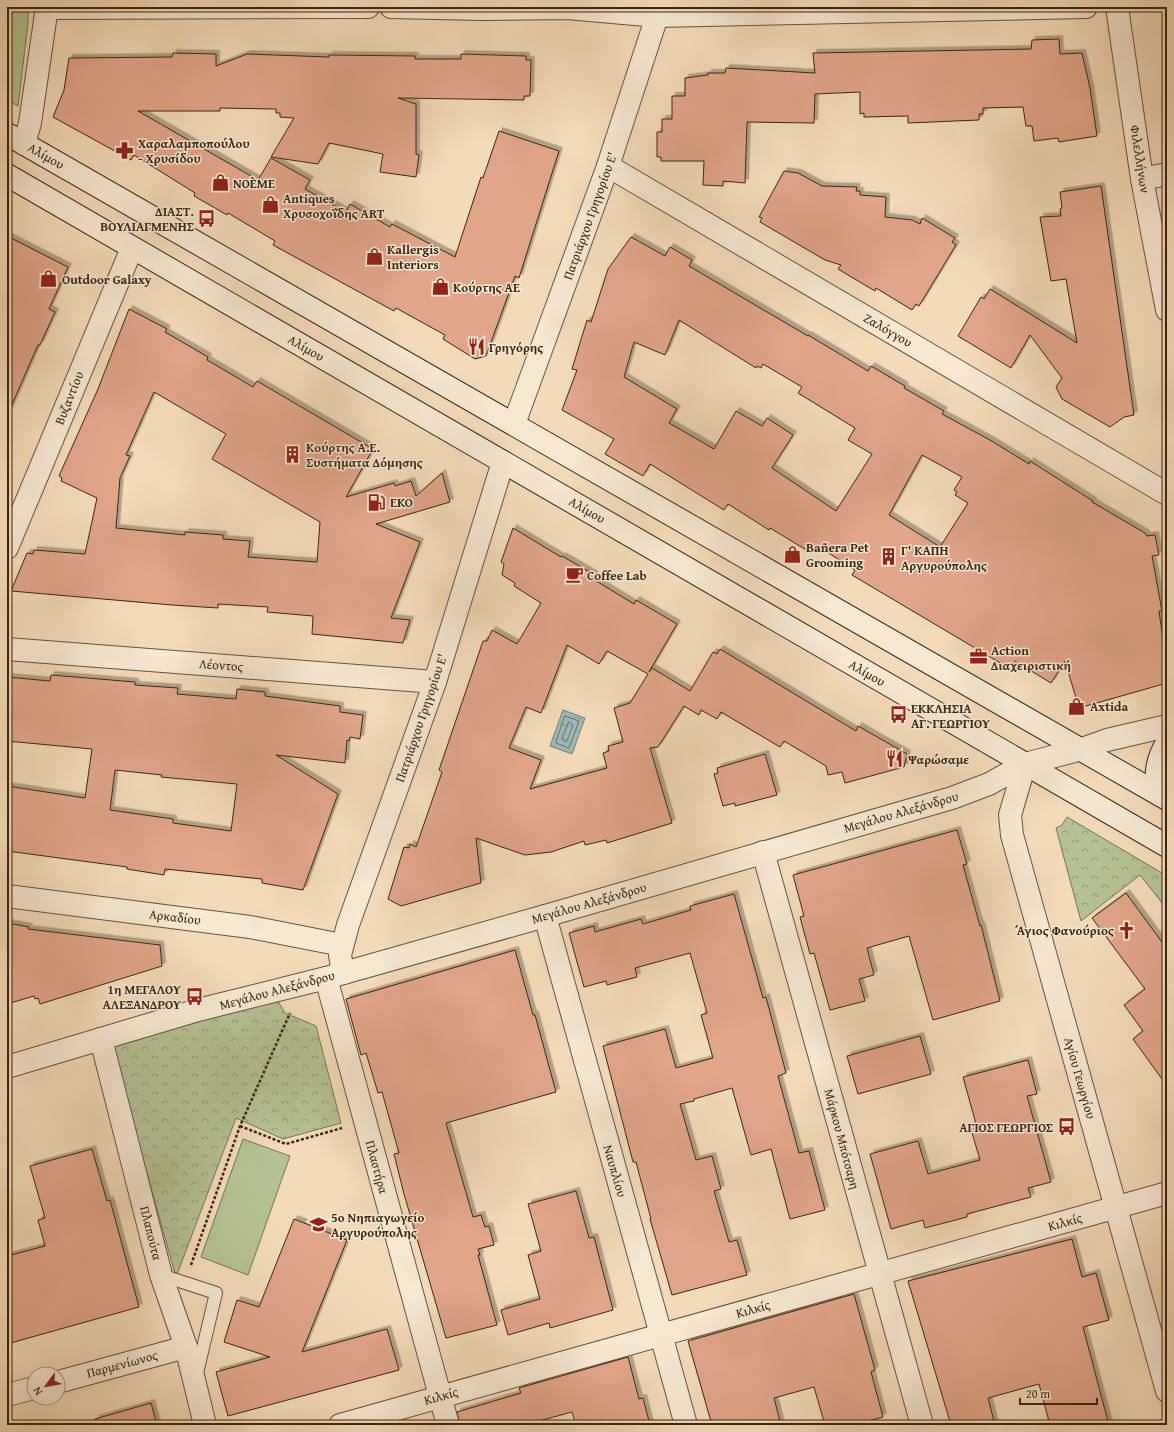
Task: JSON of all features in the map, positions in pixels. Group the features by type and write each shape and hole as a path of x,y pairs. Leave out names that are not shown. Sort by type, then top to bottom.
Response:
{"street":[{"path":"16,139 30,123 47,8 368,7"},
{"path":"391,7 567,7 659,12 1086,7"},
{"name":"Φιλελλήνων","path":"1117,7 1142,179 1167,310"},
{"name":"Πατριάρχου Γρηγορίου Ε'","path":"514,424 608,166 659,12"},
{"name":"Αλίμου","path":"16,139 1167,798"},
{"name":"Ζαλόγγου","path":"608,166 1167,494"},
{"path":"1142,179 1167,174"},
{"name":"Αλίμου","path":"7,175 1167,846"},
{"name":"Βυζαντίου","path":"7,548 132,248"},
{"name":"Πατριάρχου Γρηγορίου Ε'","path":"334,975 342,945 435,682 503,462"},
{"name":"Λέοντος","path":"7,649 435,682"},
{"name":"Μεγάλου Αλεξάνδρου","path":"7,1067 198,1010 302,984 544,916 952,798 989,784 1025,764 1082,749 1107,740 1167,726"},
{"path":"1167,743 1161,752 1157,766 1157,781 1163,795 1167,798"},
{"name":"Αγίου Γεωργίου","path":"1025,764 1010,815 1012,835 1117,1207 1167,1391"},
{"name":"Μάρκου Μπότσαρη","path":"763,852 922,1425"},
{"name":"Αρκαδίου","path":"7,896 250,927 342,945"},
{"name":"Ναυπλίου","path":"544,916 686,1425"},
{"name":"Πλαστήρα","path":"334,975 365,1122 448,1425"},
{"name":"Πλαπούτα","path":"101,1039 161,1274 186,1347 205,1425"},
{"name":"Κιλκίς","path":"340,1425 1167,1193"},
{"name":"Παρμενίωνος","path":"66,1380 186,1347"},
{"path":"7,1395 26,1390"}],"lane":[{"path":"161,1274 216,1293 194,1382"}],"path":[{"path":"185,1282 240,1126 302,984"},
{"path":"240,1126 286,1144 365,1122"}],"green space":[{"path":"7,7 28,7 28,23 18,106 7,100"},
{"path":"1067,817 1167,876 1167,909 1140,875 1081,921 1056,828 1062,825"},
{"path":"276,998 285,1013 316,1026 341,1123 283,1139 236,1118 176,1277 110,1042"},
{"path":"243,1139 290,1156 248,1275 201,1257"}],"water":[{"path":"563,710 585,718 572,754 550,746"}],"building":[{"path":"1059,39 1060,54 1082,53 1090,88 1097,136 1059,142 1058,138 1034,141 1032,126 1026,126 1023,107 983,108 983,114 979,114 979,120 908,123 908,116 864,117 864,113 860,114 860,92 815,94 814,123 747,122 745,183 723,181 723,186 703,185 704,161 661,161 661,157 657,157 657,132 662,132 662,119 672,119 672,96 685,96 685,78 708,75 708,73 725,73 726,68 815,73 813,53 1031,49 1032,40"},
{"path":"173,53 216,54 216,66 247,54 329,57 329,55 415,56 415,59 461,59 461,54 526,56 526,60 531,60 530,96 524,96 524,100 398,98 416,104 416,154 419,155 416,177 380,172 383,154 329,143 318,164 271,157 294,118 280,117 280,113 276,113 276,109 220,108 220,111 138,111 258,180 271,158 310,180 305,189 346,212 350,204 390,227 392,224 455,257 481,177 483,178 499,131 559,151 519,278 515,276 486,356 475,359 443,339 445,335 396,308 394,311 273,245 275,241 228,213 227,215 194,196 195,193 134,155 131,160 53,117 64,90 69,58 172,57"},
{"path":"784,171 798,173 822,186 857,187 856,191 860,191 860,195 886,197 885,217 912,220 920,224 922,218 955,238 952,242 956,245 919,306 916,304 912,310 876,288 875,291 838,269 841,265 825,260 760,222 762,218 759,217"},
{"path":"1101,186 1134,415 1124,417 1110,427 1062,399 1056,387 1062,378 1030,335 1011,368 958,336 981,297 984,299 990,289 1077,343 1066,279 1051,281 1040,217 1061,216 1060,209 1062,208 1060,192"},
{"path":"7,236 68,267 49,309 55,312 40,345 38,345 7,416"},
{"path":"631,237 665,256 670,247 692,260 689,266 868,371 871,366 905,386 904,388 944,411 942,414 990,440 1029,464 1030,461 1093,501 1092,502 1145,533 1147,536 1155,535 1159,555 1152,556 1162,611 1159,611 1167,668 1167,683 1079,708 1065,661 1051,683 1015,661 1012,665 1009,663 1007,667 852,575 855,570 816,545 814,547 812,546 808,551 770,528 769,530 728,504 724,510 650,464 643,476 605,454 614,439 562,410 577,370 572,369 587,320 591,322 608,269","holes":["679,320 756,368 757,366 761,368 763,364 802,387 798,393 855,428 848,440 872,454 836,511 772,468 793,435 767,418 762,426 736,411 714,449 669,423 677,409 624,377 634,342 665,355","922,455 962,477 954,490 957,492 955,495 968,503 940,547 889,515"]},
{"path":"129,309 167,329 165,332 208,357 207,360 253,387 257,381 373,449 346,497 394,483 395,486 411,481 416,496 442,473 450,502 376,524 420,542 391,618 410,620 403,643 312,634 313,616 267,612 268,607 218,604 218,608 11,591 27,553 33,554 34,550 85,554 97,498 61,481 62,478 59,476 98,389","holes":["154,392 226,434 212,459 320,522 317,562 248,557 250,541 223,539 223,535 185,532 185,535 116,528 120,478 130,456 126,455"]},
{"path":"513,528 561,557 562,556 595,575 593,579 634,604 636,600 677,624 649,672 652,668 690,691 713,652 717,654 720,649 856,731 858,726 907,754 904,767 845,783 842,772 828,775 826,766 784,741 780,747 721,712 717,719 701,710 699,715 684,706 658,747 650,748 672,823 607,843 606,840 585,845 584,841 551,852 525,855 476,838 481,883 401,906 388,899 404,847 409,848 410,844 416,847 442,772 439,770 483,641 487,641 492,630 517,644 541,603 514,586 515,583 502,575 504,564 501,562","holes":["567,645 599,664 607,651 648,674 630,703 614,708 623,742 608,746 609,751 603,753 607,768 530,789 541,760 509,748 526,707 541,713"]},
{"path":"51,675 135,682 135,685 178,688 177,694 236,699 237,689 265,692 265,696 340,706 340,712 363,715 360,739 350,737 349,741 347,740 345,763 276,755 338,794 303,890 262,883 262,879 165,869 164,875 127,869 127,867 7,851 7,786 85,798 92,749 7,741 7,677 50,681","holes":["115,770 162,775 161,777 237,784 231,831 173,823 173,819 110,810"]},
{"path":"765,754 777,795 735,806 735,803 723,806 714,774 718,773 717,768"},
{"path":"957,830 967,864 963,865 980,926 981,925 1000,1001 933,1020 909,936 867,948 874,975 859,979 865,1001 830,1010 814,953 810,954 800,917 804,916 793,875"},
{"path":"1126,893 1167,949 1167,1086 1133,1039 1143,1031 1124,1005 1145,989 1092,918"},
{"path":"734,894 763,998 766,997 786,1073 778,1076 799,1153 809,1151 825,1210 790,1219 771,1149 751,1155 732,1088 694,1099 694,1101 680,1104 696,1160 712,1156 721,1189 714,1191 729,1242 737,1240 747,1275 672,1295 650,1219 636,1162 633,1162 603,1046 665,1029 676,1068 713,1058 701,1015 707,1013 690,953 635,968 637,977 607,985 606,981 584,987 569,933 594,926 595,932 641,919 643,924 691,910 690,906"},
{"path":"7,923 29,927 28,929 160,945 162,966 40,1004 38,998 35,999 34,996 7,1004"},
{"path":"515,950 556,1092 446,1123 473,1217 481,1215 485,1227 489,1226 494,1245 478,1249 480,1255 478,1255 497,1325 446,1338 404,1194 394,1154 399,1153 382,1092 378,1093 366,1053 361,1055 346,999"},
{"path":"920,1036 931,1074 858,1094 847,1056"},
{"path":"1028,1060 1037,1094 1027,1096 1051,1182 1028,1188 1031,1197 967,1214 967,1217 925,1228 923,1220 891,1229 870,1154 918,1141 928,1174 980,1160 970,1126 976,1124 963,1077"},
{"path":"92,1149 107,1201 110,1200 139,1307 7,1344 7,1256 45,1246 38,1220 45,1218 30,1166"},
{"path":"576,1191 589,1238 594,1237 613,1310 550,1328 549,1323 508,1335 501,1310 540,1299 528,1255 541,1251 528,1204"},
{"path":"294,1219 347,1240 302,1352 387,1329 399,1370 228,1416 216,1372 270,1357 224,1342 237,1300 259,1307"},
{"path":"1072,1239 1082,1277 1096,1273 1109,1320 1083,1327 1109,1425 1050,1425 1039,1384 988,1398 995,1425 951,1425 908,1281"},
{"path":"854,1294 875,1370 871,1372 883,1417 852,1425 825,1425 814,1387 774,1398 781,1425 712,1425 688,1341"},
{"path":"628,1357 639,1399 643,1398 650,1425 576,1425 572,1412 524,1425 460,1425 457,1412 521,1393 519,1388"},
{"path":"151,1403 157,1425 95,1425 95,1419"}],"place":[{"name":"Χαραλαμποπούλου - Χρυσίδου","path":"125,150"},
{"name":"NOÈME","path":"220,183"},
{"name":"Antiques Χρυσοχοΐδης ART","path":"270,205"},
{"name":"ΔΙΑΣΤ. ΒΟΥΛΙΑΓΜΕΝΗΣ","path":"207,218"},
{"name":"Kallergis Interiors","path":"374,256"},
{"name":"Outdoor Galaxy","path":"49,279"},
{"name":"Κούρτης ΑΕ","path":"440,287"},
{"name":"Γρηγόρης","path":"476,347"},
{"name":"Κούρτης Α.Ε. Συστήματα Δόμησης","path":"293,454"},
{"name":"EKO","path":"377,502"},
{"name":"Bañera Pet Grooming","path":"793,554"},
{"name":"Γ' ΚΑΠΗ Αργυρούπολης","path":"888,557"},
{"name":"Coffee Lab","path":"574,575"},
{"name":"Action Διαχειριστική","path":"978,657"},
{"name":"Axtida","path":"1077,706"},
{"name":"ΕΚΚΛΗΣΙΑ ΑΓ. ΓΕΩΡΓΙΟΥ","path":"898,715"},
{"name":"Ψαρώσαμε","path":"895,759"},
{"name":"Άγιος Φανούριος","path":"1127,930"},
{"name":"1η ΜΕΓΑΛΟΥ ΑΛΕΞΑΝΔΡΟΥ","path":"194,996"},
{"name":"ΑΓΙΟΣ ΓΕΩΡΓΙΟΣ","path":"1066,1127"},
{"name":"5ο Νηπιαγωγείο Αργυρούπολης","path":"318,1224"}]}
